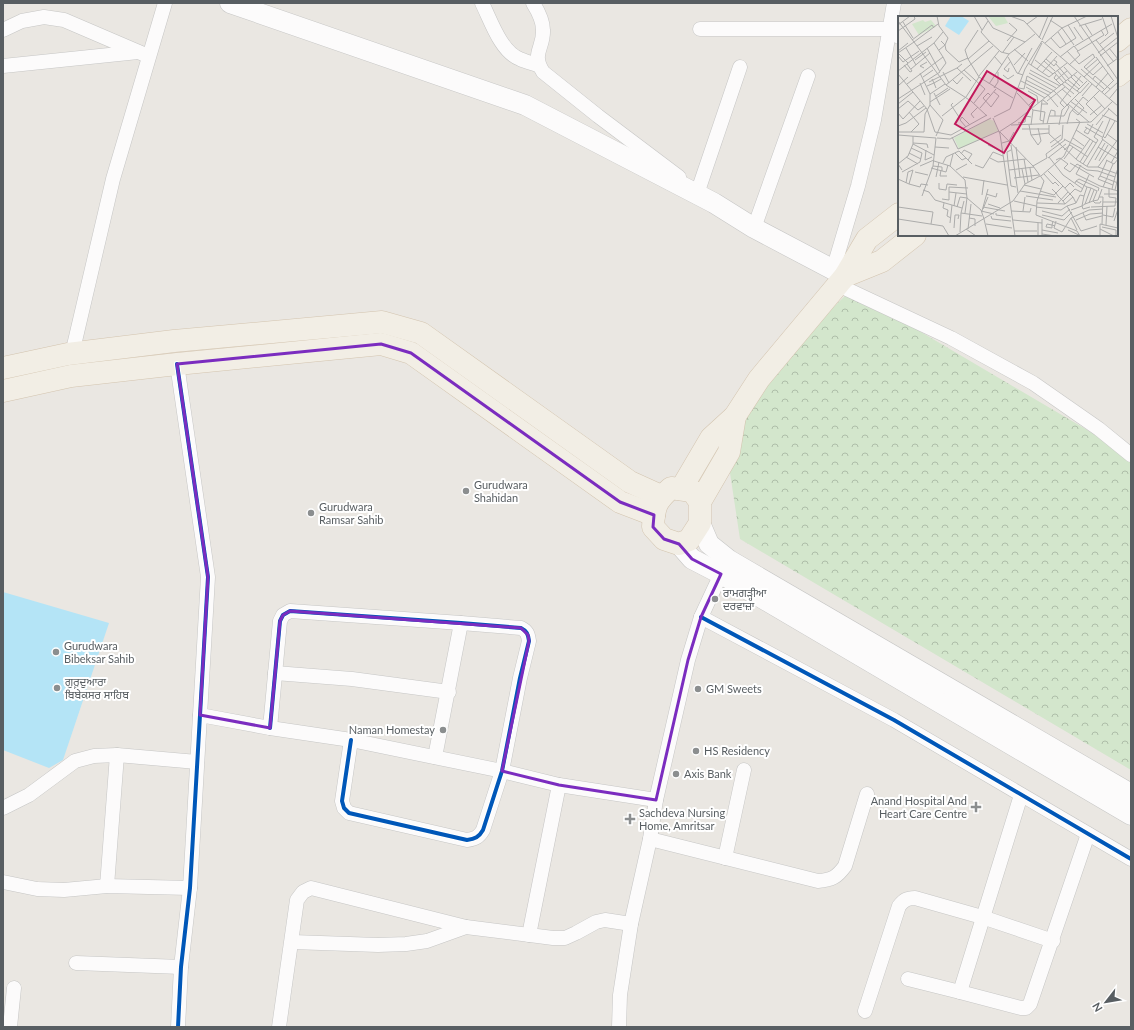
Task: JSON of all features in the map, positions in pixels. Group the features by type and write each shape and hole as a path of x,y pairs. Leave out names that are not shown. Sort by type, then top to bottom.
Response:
{"main road":[{"path":"230,3 525,105 714,203 839,277"},
{"path":"1118,40 1131,30"},
{"path":"898,215 867,239 839,277 758,379 735,416 711,438 665,500 653,527 664,539 679,544 692,559 722,574 1131,815"},
{"path":"839,277 882,261 915,236"},
{"path":"3,368 72,354 174,341 382,322 421,333 630,482 665,500"},
{"path":"3,391 71,376 381,344 411,353 620,502 665,500 692,491 700,512 709,544 729,560 1131,794"},
{"path":"679,544 689,540 700,512 729,452 735,416"}],"street":[{"path":"72,354 144,54 165,3"},
{"path":"482,3 502,43 510,53 519,59 538,64"},
{"path":"533,3 540,14 543,29 537,56 538,64 543,72 714,203"},
{"path":"894,3 894,33 858,186 839,277 1033,382 1099,428 1131,455"},
{"path":"3,30 22,21 44,17 64,20 144,54"},
{"path":"700,29 894,33"},
{"path":"3,66 144,54"},
{"path":"698,191 740,67"},
{"path":"754,228 808,76"},
{"path":"177,364 208,578 190,888 181,967 178,1027"},
{"path":"619,1027 620,995 631,924 650,839 656,800 688,660 701,617 722,574"},
{"path":"270,728 280,621 283,614 290,611 461,623 521,628 526,630 529,641 520,678 502,771 480,836 467,840 349,813 344,808 342,801 351,740"},
{"path":"701,617 894,720 1131,859"},
{"path":"435,757 449,692 461,623"},
{"path":"275,673 352,679 449,692"},
{"path":"200,715 270,728 351,740 502,771 559,785 656,800"},
{"path":"3,808 29,795 75,761 94,756 117,755 197,762"},
{"path":"107,886 117,755"},
{"path":"725,858 744,770"},
{"path":"529,935 559,785"},
{"path":"650,839 818,881 828,880 838,875 845,866 867,794"},
{"path":"960,992 1021,795"},
{"path":"908,979 1026,1008 1033,998 1088,834"},
{"path":"3,882 37,889 64,890 107,886 190,888"},
{"path":"279,1027 297,900 303,892 311,888 466,927 553,938 565,938 596,922 605,920 631,924"},
{"path":"866,1011 899,906 908,898 915,898 982,917 1053,941"},
{"path":"292,942 378,945 406,944 427,941 466,927"},
{"path":"76,964 181,967"},
{"path":"10,1027 14,988"}],"highlighted area":[{"path":"381,344 411,353 620,502 654,515 653,527 664,539 679,544 692,559 721,574 701,617 688,660 656,800 559,785 502,771 529,641 528,635 521,628 290,611 283,615 280,621 270,728 200,715 208,577 177,364"}],"green space":[{"path":"851,290 1106,441 1131,460 1131,770 740,539 727,453 756,383"}],"water":[{"name":"ਗੁਰੂਦੁਆਰਾ ਬਿਬੇਕਸਰ ਸਾਹਿਬ","path":"3,592 109,623 63,760 49,768 3,750"}],"cycle path":[{"path":"177,364 208,577 190,888 181,967 178,1027"},
{"path":"270,728 280,621 283,615 290,611 521,628 527,633 529,641 520,678 502,771 483,830 476,837 467,840 349,813 344,808 342,801 351,740"},
{"path":"701,617 894,720 1131,859"}],"place":[{"name":"Gurudwara Shahidan","path":"466,491"},
{"name":"Gurudwara Ramsar Sahib","path":"311,513"},
{"name":"ਰਾਮਗੜ੍ਹੀਆ ਦਰਵਾਜ਼ਾ","path":"715,599"},
{"name":"Gurudwara Bibeksar Sahib","path":"56,652"},
{"name":"ਗੁਰੂਦੁਆਰਾ ਬਿਬੇਕਸਰ ਸਾਹਿਬ","path":"57,688"},
{"name":"GM Sweets","path":"698,689"},
{"name":"Naman Homestay","path":"443,730"},
{"name":"HS Residency","path":"696,751"},
{"name":"Axis Bank","path":"676,774"},
{"name":"Anand Hospital And Heart Care Centre","path":"976,807"},
{"name":"Sachdeva Nursing Home, Amritsar","path":"630,819"}]}
